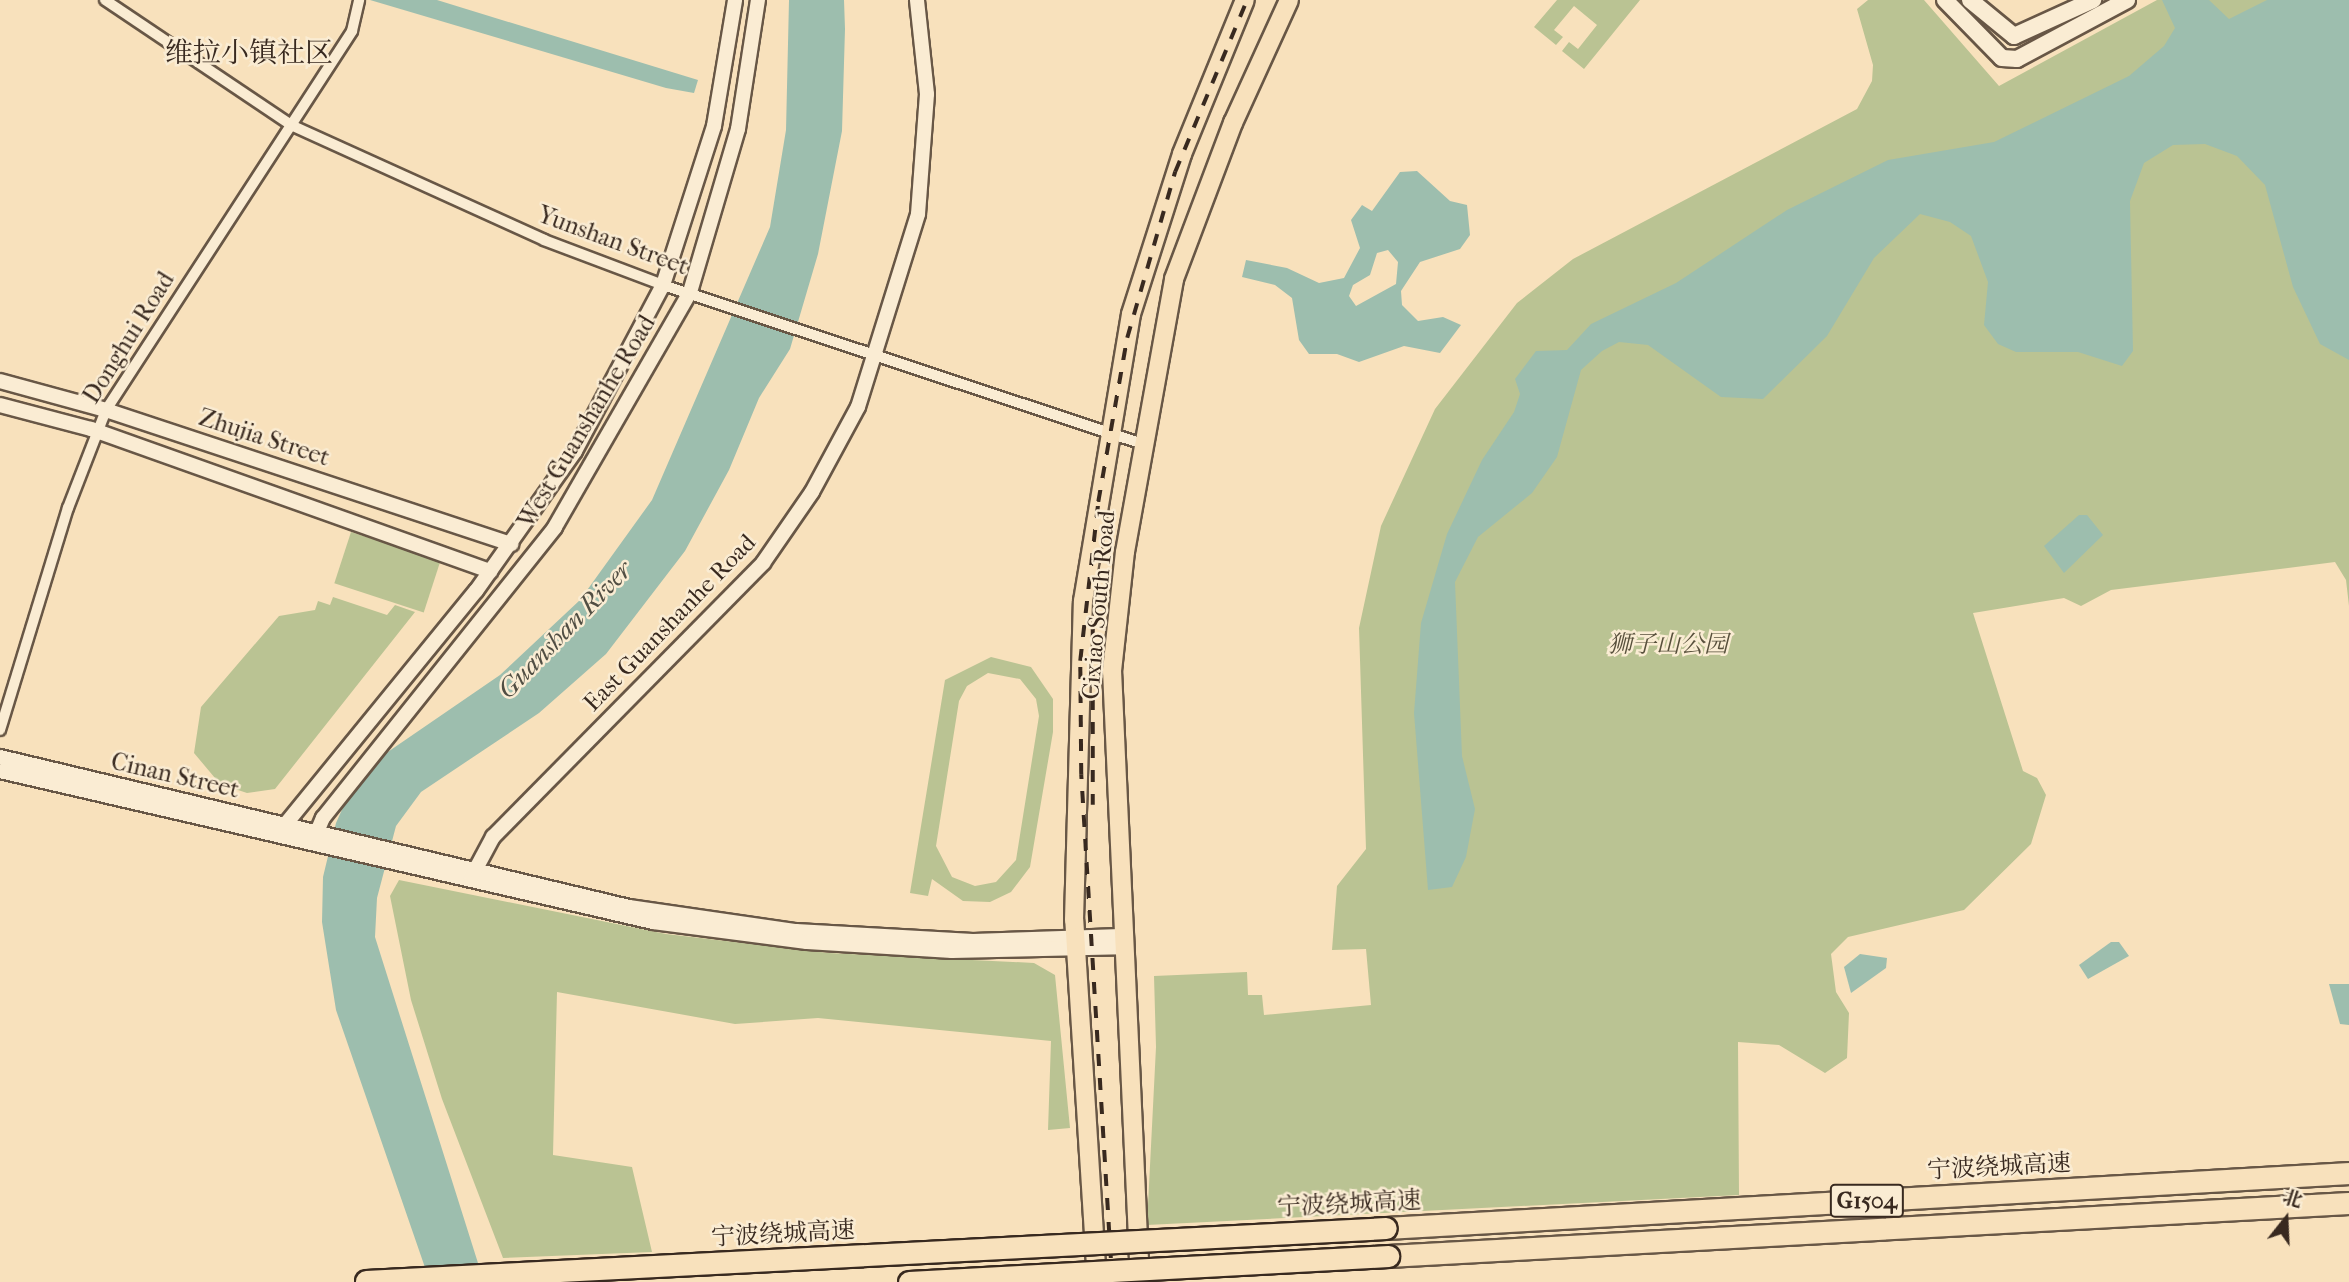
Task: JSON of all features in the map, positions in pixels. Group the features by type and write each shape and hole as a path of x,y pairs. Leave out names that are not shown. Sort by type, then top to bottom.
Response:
{"highway":[{"name":"宁波绕城高速","path":"351,1282 1386,1228 2349,1173"},
{"name":"G1504","path":"909,1282 2349,1203"}],"main road":[{"name":"Cixiao South Road","path":"1097,1282 1075,945 1083,601 1131,314 1182,154 1245,0"},
{"name":"Cixiao South Road","path":"1140,1282 1122,942 1112,671 1143,444 1174,279 1233,123 1289,0"},
{"path":"1944,0 2002,58 2017,59 2127,0"},
{"path":"1970,0 2014,36 2093,0"}],"street":[{"name":"Yunshan Street","path":"105,0 291,125 544,240 663,285 822,335 1143,444"},
{"name":"Donghui Road","path":"0,730 68,508 106,410 352,31 359,0"},
{"name":"West Guanshanhe Road","path":"281,830 511,544 575,451 663,285 714,126 735,0"},
{"name":"West Guanshanhe Road","path":"314,838 555,527 690,292 738,129 758,0"},
{"name":"East Guanshanhe Road","path":"471,877 493,837 763,563 812,492 858,407 918,214 927,94 918,0"},
{"name":"Zhujia Street","path":"0,381 106,410 511,544"},
{"name":"Zhujia Street","path":"0,405 98,431 490,571"},
{"name":"Cinan Street","path":"0,757 471,877 629,907 796,931 1075,945 1122,942"},
{"name":"Cinan Street","path":"0,771 281,830"}],"green space":[{"path":"1557,0 1640,0 1584,69 1562,51 1569,42 1578,49 1597,25 1574,6 1554,30 1563,37 1556,45 1534,27"},
{"name":"狮子山公园","path":"1868,0 1924,0 1999,86 2157,0 2349,0 2349,606 2346,580 2335,562 2111,590 2081,606 2064,598 1973,613 2023,771 2037,778 2046,795 2031,844 1964,910 1848,937 1831,954 1836,992 1849,1013 1847,1058 1825,1073 1779,1045 1738,1042 1739,1195 1147,1225 1156,1047 1154,976 1247,972 1248,995 1262,995 1264,1015 1371,1005 1366,949 1332,950 1337,886 1366,849 1359,628 1381,526 1435,409 1517,303 1573,259 1857,109 1872,81 1873,65 1857,9"},
{"path":"351,532 440,561 424,612 334,583"},
{"path":"333,597 387,615 395,605 415,612 275,789 247,793 220,784 194,753 201,707 279,616 315,610 318,601 330,605"},
{"path":"991,657 1031,667 1053,699 1053,732 1030,867 1011,892 990,902 963,901 932,879 928,896 910,893 945,680","holes":["988,673 1020,679 1036,699 1039,716 1016,860 996,882 975,886 952,877 936,846 959,701 967,686"]},
{"path":"399,880 666,934 829,953 1034,963 1055,975 1070,1128 1048,1130 1051,1041 818,1018 735,1024 557,992 553,1155 632,1167 652,1252 503,1258 442,1099 411,1000 390,896"}],"water":[{"path":"370,0 437,0 698,80 694,93 666,88"},
{"name":"Guanshan River","path":"789,0 844,0 845,29 842,131 818,254 790,349 759,398 729,470 685,551 606,654 539,713 421,792 396,826 377,898 375,937 484,1282 430,1282 336,1010 322,922 323,877 336,823 349,794 379,758 500,675 580,600 652,500 770,227 786,130"},
{"path":"2162,0 2209,0 2229,19 2267,0 2349,0 2349,360 2320,344 2293,287 2265,185 2237,156 2205,144 2173,145 2144,163 2130,201 2133,351 2122,366 2078,352 2016,352 1998,344 1984,325 1988,282 1971,236 1950,222 1920,214 1874,258 1827,336 1763,399 1721,397 1648,345 1619,342 1602,351 1581,370 1557,457 1532,493 1478,537 1455,582 1462,756 1475,809 1466,857 1452,887 1428,890 1414,713 1421,623 1447,534 1482,460 1514,412 1520,394 1515,379 1536,351 1567,350 1591,324 1676,283 1787,210 1888,160 1994,142 2129,76 2164,46 2175,28"},
{"path":"1417,171 1450,201 1467,205 1470,235 1460,249 1420,262 1401,291 1402,305 1418,321 1443,317 1461,325 1440,353 1404,346 1359,362 1337,354 1309,354 1299,340 1292,298 1275,285 1242,277 1246,260 1287,268 1319,283 1344,278 1360,248 1351,220 1362,205 1372,211 1400,172","holes":["1388,250 1398,262 1396,284 1356,306 1349,296 1353,285 1370,275 1377,253"]},
{"path":"2079,515 2087,515 2103,535 2064,573 2044,546"},
{"path":"2111,942 2119,942 2129,956 2088,979 2079,965"},
{"path":"1860,954 1887,958 1886,968 1851,993 1844,967"},
{"path":"2329,984 2349,984 2349,1025 2340,1024"}],"railway":[{"path":"1112,1282 1081,775 1080,661 1098,502 1127,338 1175,172 1247,0"},
{"path":"1093,626 1093,805"}],"district":[{"name":"维拉小镇社区","path":"249,53"}]}
